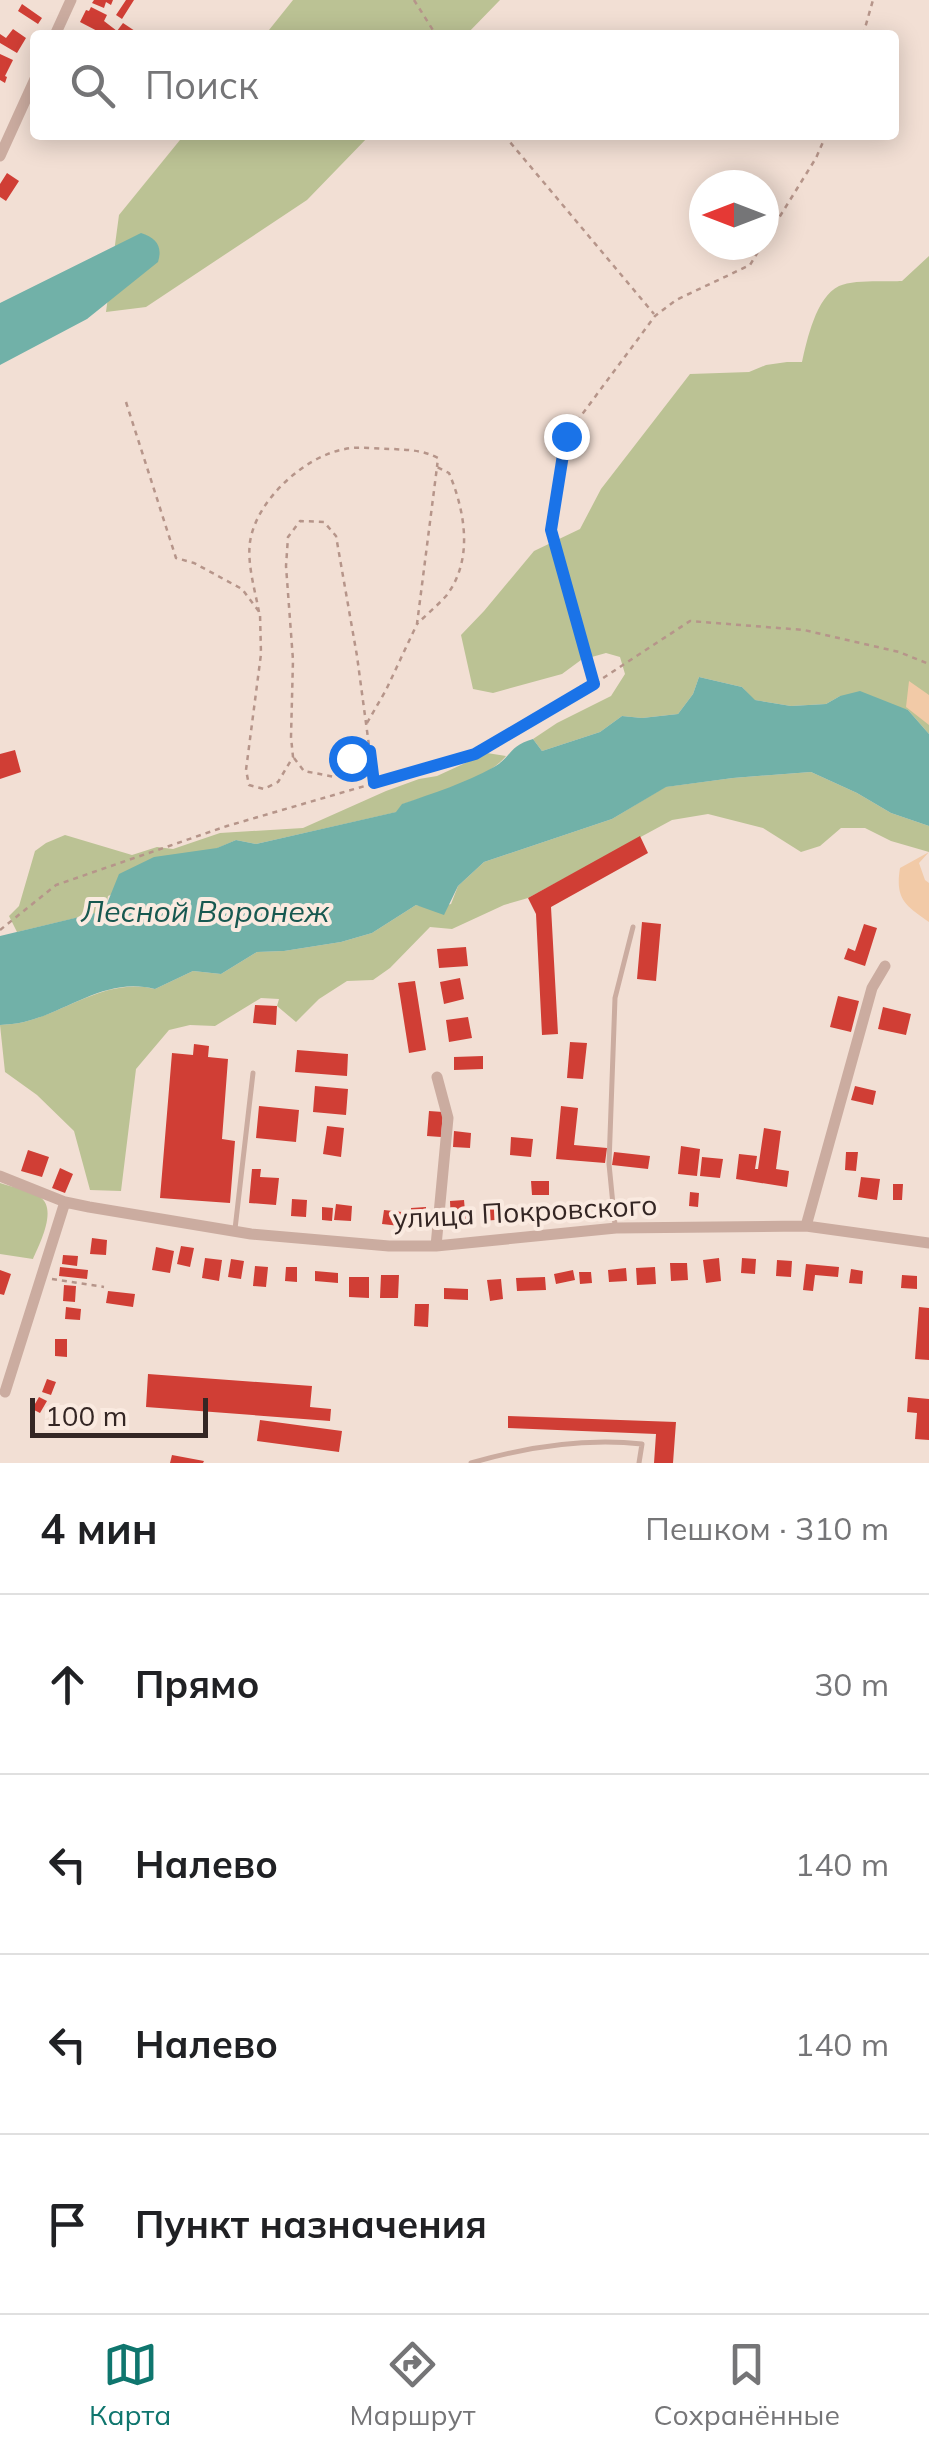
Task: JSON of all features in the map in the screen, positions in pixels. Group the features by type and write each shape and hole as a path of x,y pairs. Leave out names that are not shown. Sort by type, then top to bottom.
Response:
{"street":[{"path":"57,30 71,0"},
{"path":"0,156 30,90"},
{"path":"806,1226 872,988 885,966"},
{"path":"436,1246 448,1118 437,1077"},
{"name":"улица Покровского","path":"0,1176 65,1202 234,1232 388,1246 436,1246 616,1228 806,1226 929,1243"},
{"path":"5,1392 65,1202"}],"lane":[{"path":"616,1228 609,1164 614,998 633,927"},
{"path":"234,1232 253,1073"},
{"path":"471,1463 522,1449 612,1441 642,1444 639,1463"}],"path":[{"path":"414,0 433,30"},
{"path":"864,30 873,0"},
{"path":"508,140 656,316"},
{"path":"779,218 824,140"},
{"path":"594,684 551,530 566,436 656,316 676,300 750,265 753,260"},
{"path":"126,402 176,558 242,589 260,614"},
{"path":"293,757 278,782 264,789 250,785 246,770 261,654 250,543 260,510 278,486 324,455 347,448 422,450 438,458 438,468 417,624 366,724"},
{"path":"417,624 448,592 461,566 464,514 449,473 438,468"},
{"path":"370,751 359,752 335,777 304,770 293,757 293,660 286,566 288,538 300,520 324,522 336,536 366,724 370,751 374,783"},
{"path":"0,930 56,886 227,826 475,754 594,684 690,621 804,630 899,652 929,664"},
{"path":"40,1278 104,1287"}],"green space":[{"path":"293,0 500,0 471,30 269,30"},
{"path":"180,140 365,140 307,200 146,307 106,312 119,215"},
{"path":"929,256 929,734 908,710 840,696 826,704 791,706 754,700 742,687 699,677 693,694 678,714 622,716 600,732 542,751 533,739 611,696 625,674 620,657 606,653 581,660 562,674 493,693 473,689 461,635 534,551 580,529 601,489 690,374 749,372 766,365 802,362 814,320 831,292 853,282 902,281"},
{"path":"487,753 506,756 473,779 403,804 397,812 256,844 236,840 108,896 105,911 17,932 9,916 19,906 35,851 65,835 132,855 157,847 173,849 220,833 303,828"},
{"path":"811,772 891,813 929,826 929,852 891,841 865,828 841,828 820,846 801,852 763,828 708,814 672,820 528,898 452,929 430,927 390,968 373,980 347,981 319,999 296,1022 277,1006 279,999 261,998 215,1026 190,1025 169,1030 136,1069 121,1191 90,1190 74,1131 37,1095 5,1072 0,1025 40,1017 104,991 155,989 193,971 221,974 257,952 341,942 372,933 416,905 432,909 451,904 458,886 484,862 612,819 665,787"},
{"path":"0,1183 31,1192 45,1203 47,1218 33,1259 0,1254"}],"sand":[{"path":"909,681 929,695 929,725 906,707"},
{"path":"929,852 919,863 929,883 929,922 904,900 899,879 900,868"}],"water":[{"path":"141,233 157,243 158,262 87,319 0,365 0,303"},
{"name":"Лесной Воронеж","path":"699,677 742,687 755,700 791,706 826,704 860,691 908,710 929,734 929,826 891,813 811,772 666,787 612,819 484,862 458,886 444,915 416,905 372,933 341,942 257,952 221,974 193,971 155,989 121,987 88,996 41,1017 0,1025 0,936 104,911 119,874 154,857 217,848 236,840 256,844 396,812 402,804 494,767 514,748 533,739 542,751 600,732 622,716 678,714 693,694"}],"building":[{"path":"113,0 111,5 106,2 104,8 92,3"},
{"path":"126,0 134,0 122,19 116,15"},
{"path":"22,4 42,18 38,24 18,11"},
{"path":"91,7 107,15 104,21 116,30 95,30 80,22"},
{"path":"13,29 26,38 17,53 0,43 0,34 6,38"},
{"path":"0,54 13,60 5,83 0,80"},
{"path":"7,173 19,181 6,201 0,197 0,184"},
{"path":"15,750 21,772 0,779 0,754"},
{"path":"640,836 648,853 551,907 558,1034 542,1035 536,914 528,898"},
{"path":"642,922 661,924 656,981 637,979"},
{"path":"864,924 877,928 865,966 844,959 848,948 855,951"},
{"path":"466,947 468,966 439,968 437,949"},
{"path":"460,978 464,999 444,1004 440,982"},
{"path":"415,981 426,1050 409,1053 398,983"},
{"path":"838,996 859,1001 851,1032 830,1027"},
{"path":"255,1005 277,1006 276,1025 253,1023"},
{"path":"883,1007 911,1014 906,1035 878,1029"},
{"path":"468,1017 472,1038 449,1042 446,1020"},
{"path":"570,1042 587,1043 583,1079 567,1078"},
{"path":"194,1044 209,1046 208,1057 228,1059 222,1139 235,1141 230,1203 160,1198 172,1053 193,1055"},
{"path":"297,1050 348,1054 347,1076 295,1072"},
{"path":"483,1056 483,1069 454,1070 454,1057"},
{"path":"315,1086 348,1089 346,1115 313,1112"},
{"path":"855,1086 876,1091 873,1105 851,1100"},
{"path":"259,1106 299,1110 296,1142 256,1138"},
{"path":"561,1106 578,1108 574,1145 607,1148 605,1163 556,1159"},
{"path":"429,1111 443,1112 441,1137 427,1136"},
{"path":"327,1126 344,1128 341,1157 323,1154"},
{"path":"764,1128 781,1131 776,1169 789,1171 787,1187 736,1179 739,1154 757,1156 758,1169"},
{"path":"454,1131 471,1133 470,1148 453,1147"},
{"path":"511,1137 533,1139 531,1157 510,1155"},
{"path":"681,1146 700,1149 697,1176 678,1174"},
{"path":"28,1150 49,1157 42,1177 21,1171"},
{"path":"614,1152 650,1156 648,1169 612,1165"},
{"path":"846,1152 858,1152 856,1171 845,1170"},
{"path":"702,1157 723,1159 720,1178 700,1176"},
{"path":"60,1168 73,1174 65,1193 52,1188"},
{"path":"252,1169 261,1169 260,1177 279,1178 276,1205 249,1203"},
{"path":"861,1177 880,1179 877,1200 858,1197"},
{"path":"531,1181 549,1181 549,1195 532,1195"},
{"path":"893,1184 903,1184 902,1200 893,1200"},
{"path":"690,1192 699,1193 698,1207 689,1206"},
{"path":"292,1199 307,1200 306,1217 291,1216"},
{"path":"464,1200 466,1222 451,1223 450,1201"},
{"path":"336,1204 352,1206 351,1221 334,1220"},
{"path":"513,1206 531,1206 531,1221 513,1221"},
{"path":"322,1207 333,1208 332,1221 322,1220"},
{"path":"426,1207 426,1224 411,1225 411,1208"},
{"path":"495,1207 495,1220 482,1221 481,1208"},
{"path":"384,1210 402,1212 400,1226 382,1224"},
{"path":"92,1238 107,1240 106,1255 90,1254"},
{"path":"181,1246 194,1248 190,1267 177,1264"},
{"path":"156,1247 174,1251 170,1273 152,1270"},
{"path":"63,1255 78,1256 77,1266 62,1264"},
{"path":"205,1258 222,1260 219,1281 202,1278"},
{"path":"719,1258 721,1281 706,1283 703,1260"},
{"path":"742,1258 756,1259 755,1274 741,1273"},
{"path":"231,1259 244,1261 241,1279 228,1277"},
{"path":"777,1260 792,1261 791,1277 776,1276"},
{"path":"670,1263 687,1263 688,1280 671,1281"},
{"path":"806,1264 839,1267 838,1277 815,1275 813,1291 803,1290"},
{"path":"255,1266 268,1267 266,1287 253,1286"},
{"path":"60,1267 88,1270 87,1279 59,1276"},
{"path":"286,1267 297,1267 297,1282 285,1281"},
{"path":"655,1267 656,1284 637,1285 636,1268"},
{"path":"626,1268 627,1281 609,1282 608,1270"},
{"path":"851,1269 863,1271 862,1284 849,1283"},
{"path":"0,1270 11,1274 4,1295 0,1294"},
{"path":"573,1270 575,1280 556,1284 554,1274"},
{"path":"315,1271 338,1273 338,1283 315,1281"},
{"path":"579,1272 591,1272 592,1283 580,1284"},
{"path":"381,1275 399,1275 398,1298 380,1298"},
{"path":"902,1275 917,1276 917,1289 901,1288"},
{"path":"349,1277 369,1277 369,1298 349,1297"},
{"path":"545,1277 546,1290 517,1291 516,1278"},
{"path":"501,1279 503,1299 490,1301 487,1280"},
{"path":"64,1285 76,1286 75,1302 63,1301"},
{"path":"444,1288 468,1289 468,1300 444,1299"},
{"path":"108,1291 135,1294 133,1307 106,1303"},
{"path":"415,1304 429,1304 428,1327 414,1326"},
{"path":"66,1307 81,1309 80,1320 65,1319"},
{"path":"919,1307 929,1308 929,1360 915,1359"},
{"path":"55,1339 67,1339 67,1357 55,1356"},
{"path":"148,1374 312,1386 310,1407 331,1409 330,1421 146,1407"},
{"path":"47,1379 56,1382 51,1395 42,1392"},
{"path":"39,1397 47,1401 40,1413 32,1409"},
{"path":"908,1397 929,1399 929,1440 915,1439 917,1413 907,1412"},
{"path":"508,1416 676,1422 673,1463 654,1463 656,1434 508,1428"},
{"path":"260,1420 342,1431 339,1452 257,1441"},
{"path":"172,1455 204,1461 170,1463"}],"route":[{"path":"351,758 370,751 374,783 475,754 594,684 551,530 566,436"}]}
